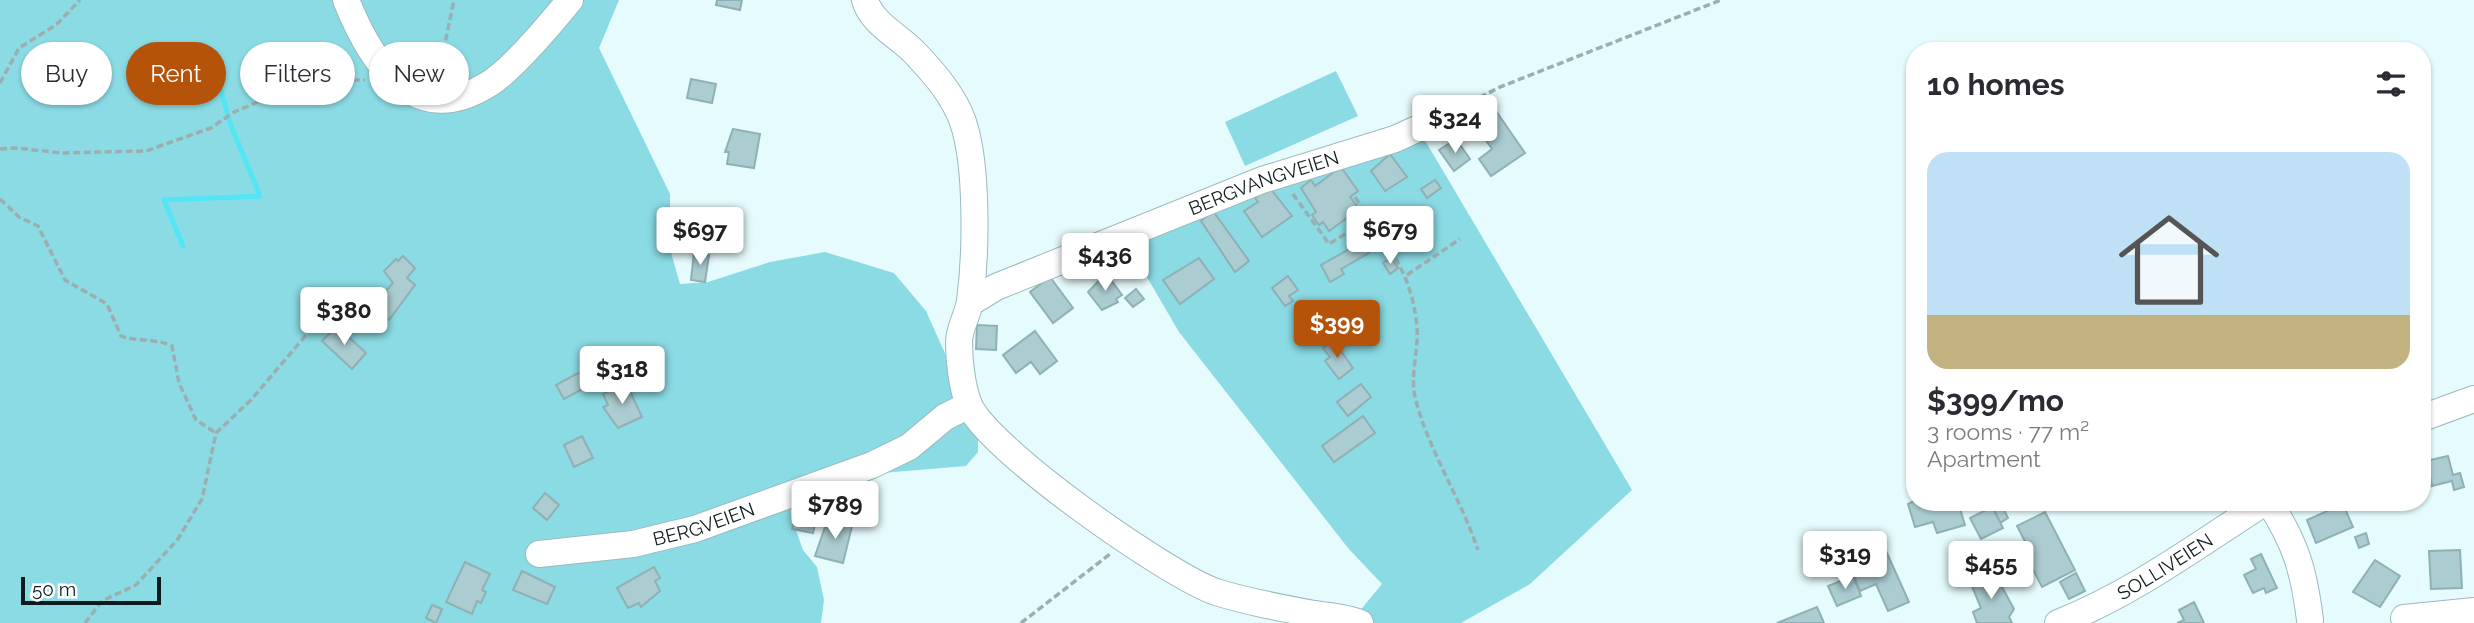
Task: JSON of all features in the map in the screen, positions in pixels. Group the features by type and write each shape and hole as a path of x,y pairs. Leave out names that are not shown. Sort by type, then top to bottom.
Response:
{"street":[{"path":"346,0 369,49"},
{"path":"469,94 489,85 570,0"},
{"path":"865,0 875,18 914,52 950,95 963,123 971,160 973,255 970,303 959,339 969,405 1008,450 1125,541 1183,579 1257,604 1360,623"},
{"name":"BERGVANGVEIEN","path":"970,303 996,287 1282,174 1395,139 1443,117"},
{"path":"2431,415 2474,399"},
{"name":"BERGVEIEN","path":"539,554 633,544 695,529 872,465 909,447 945,417 969,405"},
{"name":"SOLLIVEIEN","path":"2058,623 2085,618 2253,511"},
{"path":"2273,511 2298,552 2305,576 2310,620"},
{"path":"2404,618 2474,611"}],"path":[{"path":"0,83 19,48 56,25 80,0"},
{"path":"445,42 454,0"},
{"path":"1443,117 1500,87 1721,0"},
{"path":"0,149 62,153 146,151 211,128 234,112 280,93 333,80 369,79"},
{"path":"1282,174 1329,244 1369,219"},
{"path":"1355,197 1407,275 1417,328 1416,400 1439,463 1464,510 1478,550"},
{"path":"0,199 19,217 38,226 65,280 107,304 121,336 137,342 160,340 172,346 179,383 196,420 216,433"},
{"path":"1407,275 1460,239"},
{"path":"85,623 102,601 136,585 178,539 202,499 216,433 251,400 312,328 329,316 353,311"},
{"path":"1021,623 1125,541"}],"shaded area":[{"path":"0,0 619,0 599,48 670,194 670,249 680,284 708,282 770,262 825,252 894,273 926,311 978,427 978,452 966,466 858,475 790,487 791,516 803,550 817,567 824,600 821,623 0,623"},
{"path":"1336,71 1358,116 1245,166 1225,122"},
{"path":"1420,132 1632,490 1530,584 1461,623 1371,623 1358,613 1382,584 1348,548 1179,332 1127,243"}],"building":[{"path":"717,0 742,0 740,10 716,5"},
{"path":"691,79 716,84 712,103 687,98"},
{"path":"1496,111 1525,153 1491,176 1479,159 1492,149 1475,125"},
{"path":"733,129 760,134 754,168 727,164 729,152 725,152"},
{"path":"1456,139 1470,159 1454,171 1439,150"},
{"path":"1390,154 1407,177 1385,191 1371,171"},
{"path":"1341,167 1358,191 1350,197 1359,209 1329,231 1323,222 1319,225 1312,215 1316,212 1301,188 1311,180 1315,186"},
{"path":"1435,180 1441,188 1427,198 1421,189"},
{"path":"1270,188 1292,216 1262,237 1244,211 1258,202 1255,198"},
{"path":"1213,211 1249,261 1235,272 1201,221"},
{"path":"1407,224 1413,225 1416,232 1405,242 1396,234 1388,240 1385,235 1397,227 1402,233"},
{"path":"1362,242 1369,253 1341,269 1344,274 1330,282 1321,265"},
{"path":"694,253 709,255 705,282 691,280"},
{"path":"403,256 415,268 407,278 415,285 389,320 373,305 393,283 384,271"},
{"path":"1134,258 1142,269 1131,277 1123,265"},
{"path":"1199,258 1214,279 1180,304 1163,280"},
{"path":"1391,258 1398,268 1390,274 1383,263"},
{"path":"1106,273 1122,295 1116,299 1118,302 1102,310 1088,292"},
{"path":"1288,276 1298,290 1289,296 1293,301 1285,306 1272,288"},
{"path":"1050,277 1073,308 1053,323 1030,292"},
{"path":"1136,289 1144,299 1133,307 1125,298"},
{"path":"977,325 997,326 996,350 976,349"},
{"path":"337,326 366,353 352,369 322,341"},
{"path":"1035,331 1057,361 1040,374 1031,362 1016,373 1003,355"},
{"path":"1333,340 1353,368 1339,379 1325,361 1330,357 1323,348"},
{"path":"582,371 590,385 564,399 556,385"},
{"path":"626,383 642,417 618,428 603,407 608,405 603,394"},
{"path":"1361,384 1371,397 1348,416 1337,402"},
{"path":"1363,416 1375,433 1334,462 1322,446"},
{"path":"582,436 593,458 574,467 564,445"},
{"path":"2448,456 2453,475 2460,473 2464,487 2454,490 2452,481 2432,486 2431,460"},
{"path":"829,486 845,490 840,513 831,511 830,518 817,515 813,533 792,529 797,506 802,507 804,497 818,499 819,491"},
{"path":"545,493 559,505 547,520 533,508"},
{"path":"1910,511 1961,511 1965,525 1937,533 1933,522 1915,527"},
{"path":"1984,511 1994,511 2003,528 1981,539 1970,518"},
{"path":"1994,511 2004,511 2008,518 2000,523"},
{"path":"2327,511 2346,511 2353,527 2316,543 2307,520"},
{"path":"2045,512 2075,570 2042,587 2026,556 2031,553 2017,526"},
{"path":"835,518 853,522 843,563 815,556 825,527 832,529"},
{"path":"2366,533 2369,544 2359,548 2355,537"},
{"path":"1818,544 1824,559 1815,563 1809,548"},
{"path":"2460,550 2462,588 2431,589 2429,551"},
{"path":"1886,551 1909,602 1888,611 1876,584 1860,591 1850,567"},
{"path":"2261,554 2277,588 2266,593 2264,588 2253,593 2244,575 2256,569 2251,559"},
{"path":"2375,560 2400,576 2380,607 2353,592"},
{"path":"465,562 490,574 482,590 486,592 481,603 477,601 472,614 446,602"},
{"path":"654,567 660,578 655,581 660,591 641,607 639,603 628,608 617,588"},
{"path":"1990,569 1997,587 2001,585 2014,609 2009,617 2012,623 1977,623 1973,612 1981,608 1971,584 1979,580 1976,575"},
{"path":"522,571 555,587 547,604 513,590"},
{"path":"2076,573 2085,591 2069,599 2060,582"},
{"path":"1853,576 1861,596 1837,606 1828,586"},
{"path":"2194,602 2204,623 2177,623 2184,620 2179,610"},
{"path":"432,605 442,609 436,623 426,618"},
{"path":"1817,607 1824,623 1777,623"}],"waterway":[{"path":"183,246 164,200 260,196 225,105"}]}
